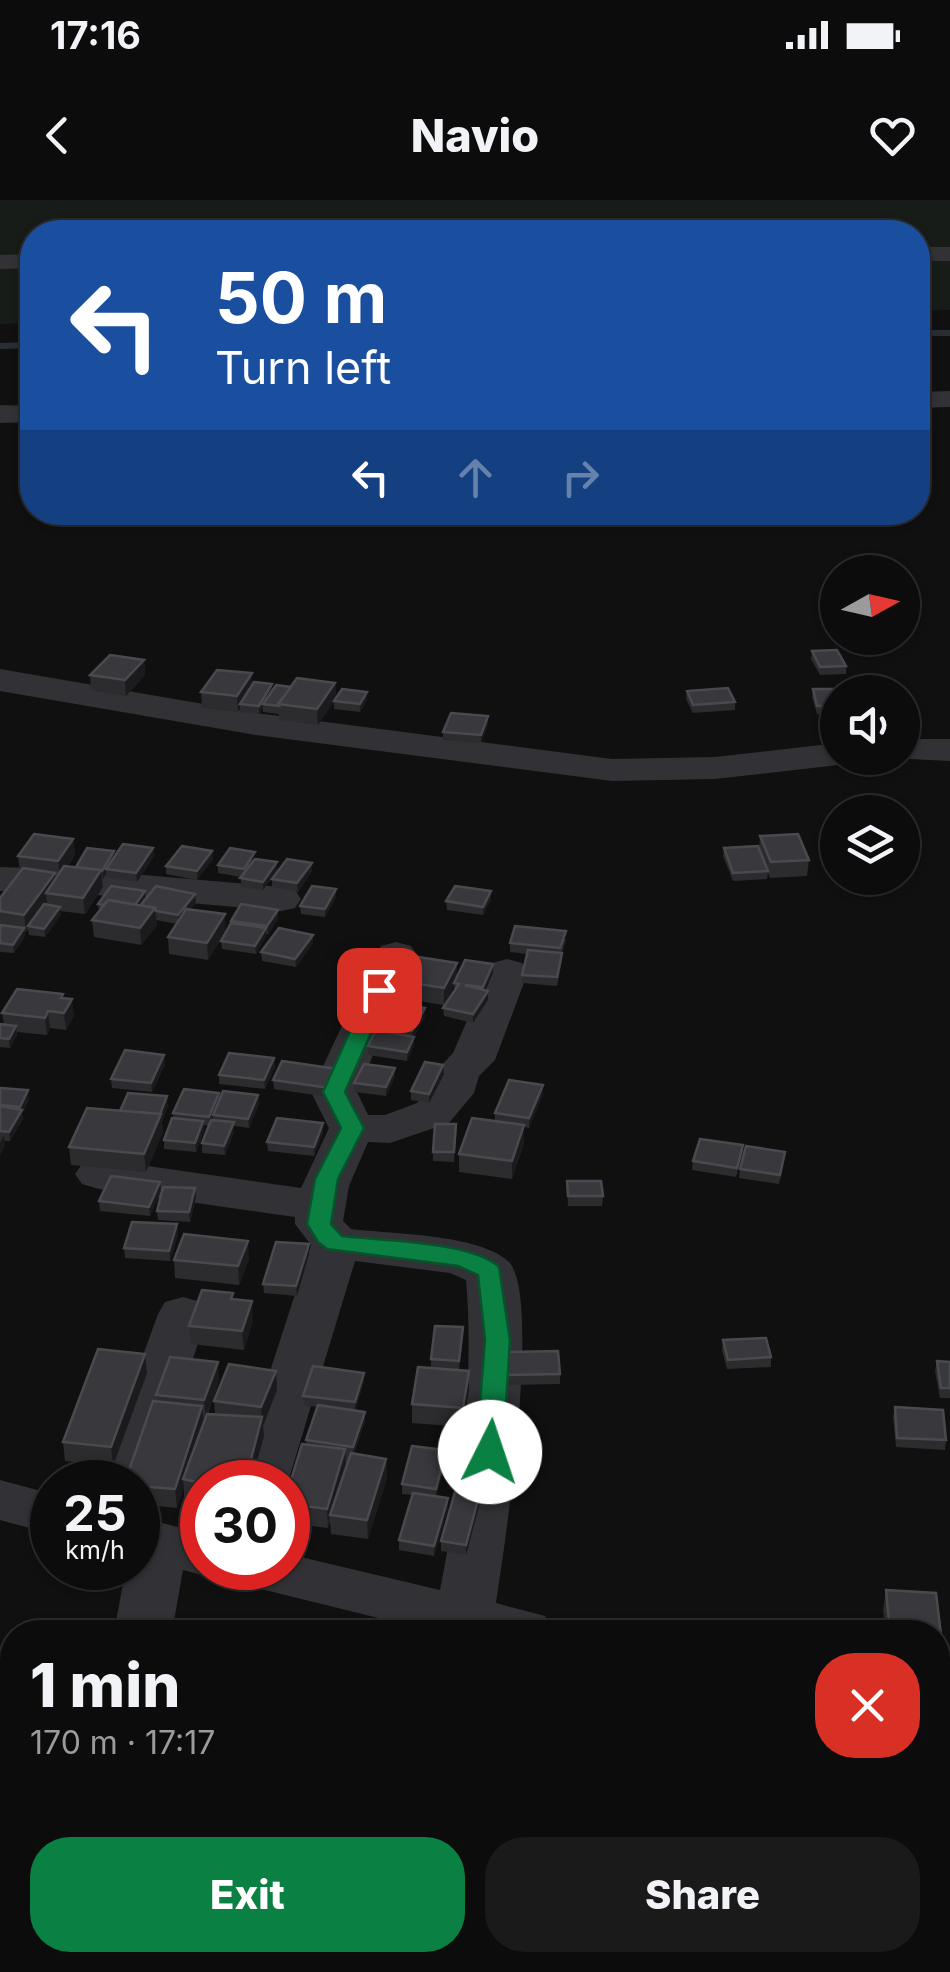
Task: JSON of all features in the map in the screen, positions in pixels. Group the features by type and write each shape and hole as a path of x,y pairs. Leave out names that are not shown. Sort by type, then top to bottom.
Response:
{"street":[{"path":"0,680 256,724 612,770 716,768 820,756"},
{"path":"920,750 950,750"},
{"path":"0,879 86,882 280,900"},
{"path":"352,1128 334,1092 396,955"},
{"path":"352,1128 390,1129 433,1113 451,1093 459,1070 473,1060 507,972"},
{"path":"266,1460 328,1224 326,1179 352,1128"},
{"path":"98,1174 328,1224 461,1258 490,1272 498,1340 487,1489 464,1618"},
{"path":"132,1460 183,1314"},
{"path":"0,1500 30,1508"},
{"path":"146,1620 166,1545"},
{"path":"310,1581 473,1620"}],"shaded area":[{"path":"0,200 950,200 950,250 930,251 930,220 20,220 20,259 0,260"},
{"path":"930,259 950,259 950,310 930,311"},
{"path":"0,268 20,268 20,323 0,324"}],"building":[{"path":"812,651 840,655 846,666 820,667"},
{"path":"110,655 144,660 125,680 90,675"},
{"path":"217,670 252,673 237,696 201,692"},
{"path":"297,678 335,683 317,709 278,704"},
{"path":"254,682 272,684 259,706 240,704"},
{"path":"276,685 291,687 279,706 263,704"},
{"path":"728,688 735,702 693,705 687,691"},
{"path":"342,689 367,692 360,704 334,701"},
{"path":"813,689 820,689 817,706"},
{"path":"451,713 488,716 481,735 443,732"},
{"path":"34,834 73,839 58,861 18,856"},
{"path":"798,834 809,860 771,862 760,836"},
{"path":"123,844 153,848 136,873 106,869"},
{"path":"182,846 212,851 197,871 166,866"},
{"path":"758,846 768,871 733,873 724,848"},
{"path":"87,848 114,851 102,871 76,867"},
{"path":"230,848 255,852 244,869 218,865"},
{"path":"255,859 277,862 263,882 240,878"},
{"path":"287,859 312,863 297,883 272,879"},
{"path":"64,866 101,870 83,898 46,893"},
{"path":"23,868 55,873 24,915 0,911 0,898"},
{"path":"111,886 145,891 135,905 108,900 104,905 98,904"},
{"path":"156,886 195,894 178,915 140,906"},
{"path":"312,886 336,889 325,909 300,906"},
{"path":"455,886 491,891 483,907 446,901"},
{"path":"108,900 155,908 140,928 92,920"},
{"path":"44,904 60,907 44,929 28,926"},
{"path":"241,904 278,910 267,926 231,921"},
{"path":"186,909 225,914 207,943 168,937"},
{"path":"231,923 266,928 255,946 221,941"},
{"path":"0,925 24,928 13,945 0,943"},
{"path":"515,926 566,931 560,948 510,943"},
{"path":"279,928 313,935 295,959 261,952"},
{"path":"528,950 562,953 557,977 522,975"},
{"path":"412,956 457,963 444,988 399,981"},
{"path":"465,960 493,964 483,987 465,985 488,991 473,1014 443,1008 459,984 454,983"},
{"path":"17,989 63,994 61,998 72,999 64,1013 48,1011 45,1018 2,1013"},
{"path":"384,1001 425,1008 412,1031 371,1025"},
{"path":"0,1024 16,1026 9,1039 0,1038"},
{"path":"376,1030 414,1037 407,1052 368,1046"},
{"path":"125,1050 164,1055 151,1083 111,1079"},
{"path":"229,1053 274,1058 264,1080 219,1075"},
{"path":"282,1061 338,1069 329,1088 273,1080"},
{"path":"425,1062 443,1065 429,1094 411,1091"},
{"path":"364,1064 395,1068 386,1087 354,1083"},
{"path":"509,1080 543,1085 529,1118 495,1113"},
{"path":"0,1088 28,1090 20,1107 0,1105"},
{"path":"184,1089 219,1093 209,1117 173,1113"},
{"path":"223,1091 258,1095 248,1119 213,1115"},
{"path":"128,1093 167,1096 160,1114 120,1111"},
{"path":"0,1106 22,1110 9,1132 0,1131"},
{"path":"87,1108 161,1114 144,1154 69,1147"},
{"path":"172,1118 203,1121 195,1143 164,1140"},
{"path":"277,1118 323,1123 314,1147 267,1142"},
{"path":"472,1118 524,1125 512,1161 459,1154"},
{"path":"211,1120 234,1122 224,1146 202,1143"},
{"path":"435,1124 456,1124 454,1152 433,1152"},
{"path":"700,1139 743,1145 737,1168 693,1161"},
{"path":"746,1146 785,1152 780,1175 740,1169"},
{"path":"111,1176 160,1182 149,1207 99,1201"},
{"path":"567,1181 601,1181 603,1196 568,1196"},
{"path":"163,1187 195,1188 189,1212 157,1211"},
{"path":"132,1222 177,1224 169,1251 124,1248"},
{"path":"184,1234 248,1241 238,1266 174,1260"},
{"path":"276,1242 309,1244 296,1286 263,1284"},
{"path":"202,1290 233,1293 231,1299 252,1301 242,1331 189,1326"},
{"path":"435,1326 463,1327 459,1361 431,1359"},
{"path":"766,1338 771,1357 728,1360 723,1340"},
{"path":"98,1349 145,1354 111,1447 63,1442"},
{"path":"558,1351 560,1374 505,1375 504,1352"},
{"path":"170,1357 218,1362 204,1400 156,1395"},
{"path":"937,1361 950,1362 950,1388 941,1388"},
{"path":"229,1364 276,1371 261,1407 214,1401"},
{"path":"313,1366 364,1373 355,1402 303,1396"},
{"path":"418,1367 469,1371 463,1408 412,1404"},
{"path":"153,1401 202,1406 184,1460 180,1460 175,1489 160,1488 160,1460 133,1460"},
{"path":"318,1405 365,1412 353,1447 306,1440"},
{"path":"895,1407 943,1410 946,1440 897,1438"},
{"path":"207,1414 262,1417 251,1460 190,1460"},
{"path":"302,1444 345,1449 327,1509 310,1507 310,1460 297,1460"},
{"path":"412,1446 446,1450 436,1489 402,1484"},
{"path":"351,1453 386,1459 367,1520 330,1515"},
{"path":"455,1492 479,1496 466,1545 441,1541"},
{"path":"413,1493 448,1498 434,1546 399,1540"},
{"path":"886,1590 936,1593 939,1620 889,1620"}],"waterway":[{"path":"930,333 950,333"},
{"path":"0,346 20,345"}],"route":[{"path":"379,990 334,1092 352,1128 326,1179 319,1224 326,1237 336,1243 461,1258 490,1272 498,1340 490,1452"}]}
